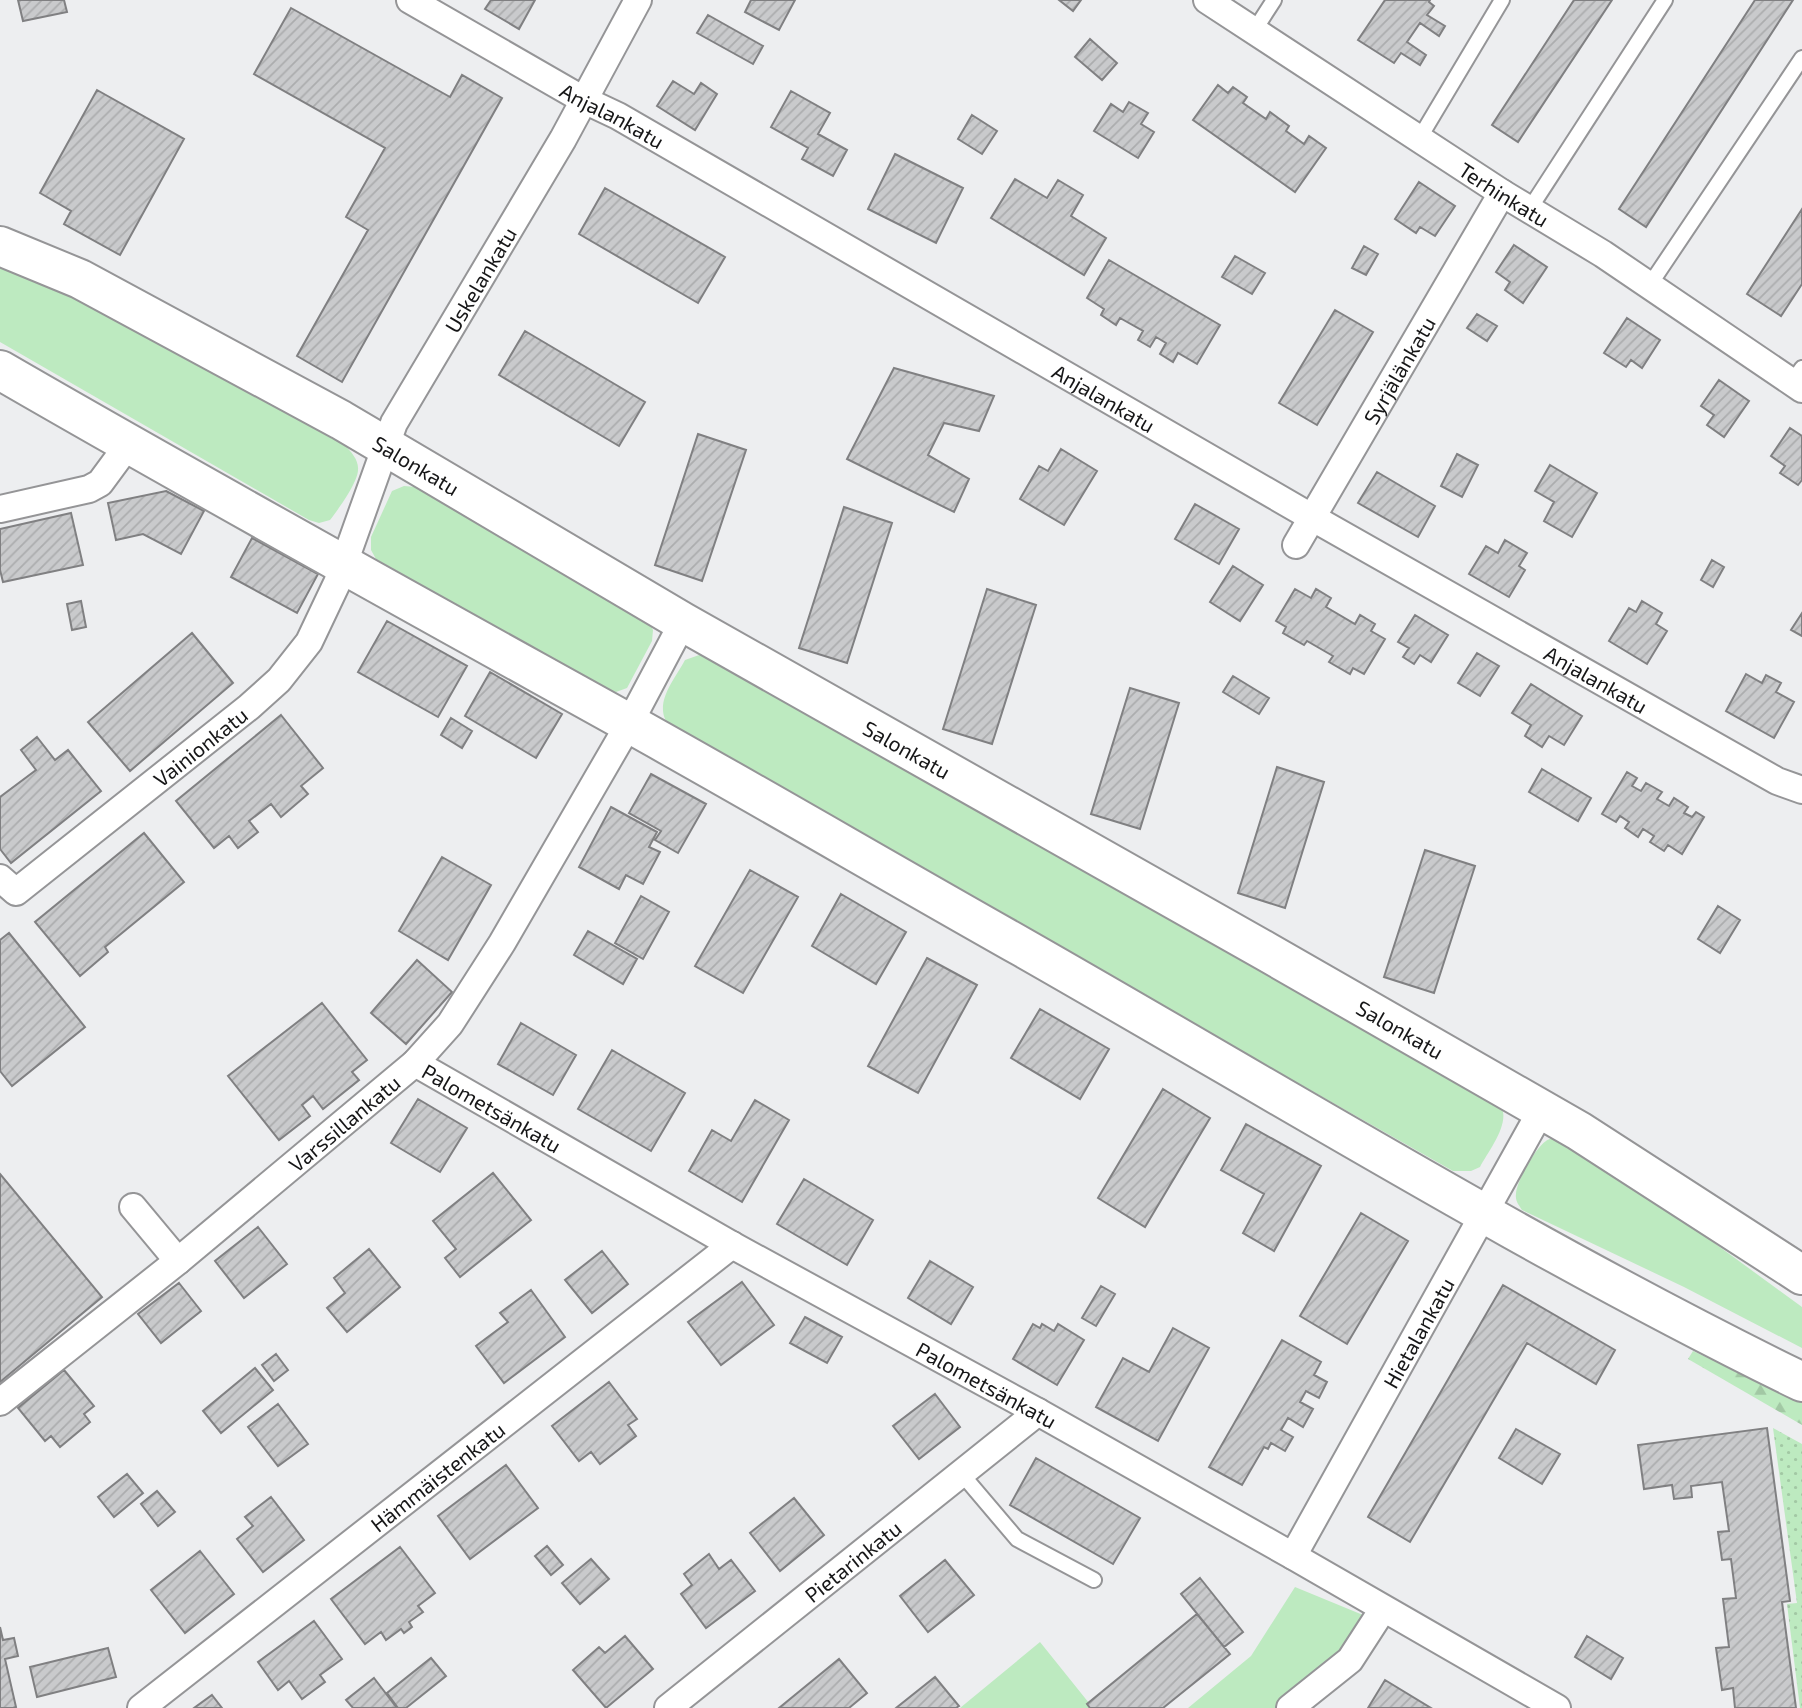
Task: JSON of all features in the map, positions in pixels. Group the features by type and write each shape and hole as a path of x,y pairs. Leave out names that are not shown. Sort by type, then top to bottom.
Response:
{"main road":[{"name":"Salonkatu","path":"0,246 80,279 384,446 683,622 1267,952 1578,1132 1802,1275"},
{"path":"0,370 342,566 629,724 1214,1057 1483,1214 1802,1382"}],"street":[{"name":"Anjalankatu","path":"410,0 582,99 618,116 1313,518 1777,781 1802,790"},
{"name":"Uskelankatu","path":"342,566 394,423 563,139 582,99 638,0"},
{"name":"Terhinkatu","path":"1207,0 1502,193 1603,254 1799,380"},
{"name":"Syrjälänkatu","path":"1296,545 1502,193"},
{"path":"0,509 89,489 100,483 128,444"},
{"name":"Vainionkatu","path":"8,885 249,708 279,680 309,642 337,583 342,566"},
{"name":"Varssillankatu","path":"0,1402 178,1261 415,1063 450,1024 502,943 629,724 683,622"},
{"name":"Palometsänkatu","path":"415,1063 732,1245 1038,1412 1557,1708"},
{"name":"Hietalankatu","path":"1293,1556 1541,1111"},
{"path":"133,1207 178,1261"},
{"name":"Hämmäistenkatu","path":"141,1708 732,1245"},
{"name":"Pietarinkatu","path":"668,1708 1038,1412"},
{"path":"1290,1708 1350,1660 1383,1609"}],"lane":[{"path":"1254,31 1274,0"},
{"path":"1419,139 1502,0"},
{"path":"1529,210 1665,0"},
{"path":"1649,286 1802,58"},
{"path":"961,1474 1017,1539 1094,1580"}],"green space":[{"path":"0,265 38,277 151,334 345,445 356,460 358,470 351,488 334,515 330,520 319,523 309,520 0,342"},
{"path":"404,486 416,487 646,617 653,630 652,641 627,688 616,692 604,689 376,559 371,550 371,537 392,491"},
{"path":"702,654 1500,1104 1503,1111 1501,1127 1480,1167 1471,1171 1453,1171 671,728 663,711 666,694 685,660"},
{"path":"1557,1137 1610,1167 1802,1307 1802,1348 1684,1287 1522,1210 1516,1196 1523,1174 1542,1145"},
{"path":"1693,1351 1802,1401 1802,1425 1688,1359"},
{"path":"1773,1428 1802,1444 1802,1708 1787,1604 1797,1603"},
{"path":"1295,1587 1363,1615 1345,1654 1276,1708 1188,1708 1251,1656"},
{"path":"1040,1642 1093,1708 960,1708"}],"building":[{"path":"18,0 64,0 67,12 23,21"},
{"path":"491,0 535,0 519,29 485,9"},
{"path":"751,0 795,0 779,30 745,12"},
{"path":"1059,0 1081,0 1073,11"},
{"path":"1385,0 1430,0 1434,6 1427,15 1445,26 1439,36 1420,23 1407,42 1426,55 1420,65 1401,53 1394,63 1358,40"},
{"path":"1574,0 1612,0 1518,142 1492,125"},
{"path":"1755,0 1793,0 1646,227 1619,209"},
{"path":"291,8 450,97 462,75 502,98 342,382 297,356 368,230 346,217 385,148 254,74"},
{"path":"708,15 763,46 753,64 697,33"},
{"path":"1090,39 1117,63 1102,80 1075,57"},
{"path":"673,81 694,94 701,83 717,94 695,130 657,106"},
{"path":"1218,85 1228,93 1233,87 1247,97 1243,103 1266,119 1270,112 1289,126 1286,131 1304,144 1309,136 1326,148 1295,192 1193,120"},
{"path":"97,90 184,139 120,255 64,224 71,211 40,193"},
{"path":"791,91 830,113 818,134 847,150 833,176 802,159 808,148 771,127"},
{"path":"1129,102 1148,113 1141,124 1154,132 1138,158 1094,131 1111,104 1123,112"},
{"path":"972,115 997,131 982,154 958,139"},
{"path":"895,154 963,188 936,243 868,209"},
{"path":"1015,179 1047,198 1058,180 1083,195 1071,216 1106,238 1084,275 991,218"},
{"path":"1419,182 1455,206 1435,236 1420,227 1416,233 1395,219"},
{"path":"605,188 725,257 698,303 579,234"},
{"path":"1802,209 1802,284 1781,316 1747,294"},
{"path":"1514,245 1547,267 1523,303 1505,290 1510,282 1496,272"},
{"path":"1364,246 1378,254 1366,275 1352,268"},
{"path":"1235,256 1265,273 1252,294 1222,277"},
{"path":"1109,260 1220,325 1197,364 1178,353 1173,362 1160,354 1166,343 1156,337 1150,347 1138,340 1143,331 1120,318 1116,325 1101,315 1104,309 1087,298"},
{"path":"1335,310 1373,332 1317,425 1279,403"},
{"path":"1477,314 1497,326 1487,341 1467,328"},
{"path":"1627,318 1660,340 1642,368 1631,360 1626,367 1604,353"},
{"path":"525,331 645,402 619,446 499,375"},
{"path":"894,368 994,396 979,431 944,423 928,455 969,479 954,512 847,459"},
{"path":"1719,380 1749,401 1724,437 1707,425 1714,415 1701,406"},
{"path":"1790,428 1802,436 1802,480 1798,485 1780,473 1785,466 1771,456"},
{"path":"698,434 746,450 702,581 655,565"},
{"path":"1061,449 1097,471 1064,525 1020,499 1039,466 1048,471"},
{"path":"1457,454 1478,465 1462,497 1441,486"},
{"path":"1550,465 1597,493 1572,537 1544,521 1554,502 1535,491"},
{"path":"1377,472 1435,506 1418,537 1358,503"},
{"path":"166,491 204,511 181,554 143,534 116,540 108,503"},
{"path":"1195,504 1239,529 1219,564 1175,539"},
{"path":"844,507 892,523 847,663 799,648"},
{"path":"71,513 83,565 3,582 0,570 0,529"},
{"path":"252,538 318,574 297,613 231,577"},
{"path":"1505,540 1527,553 1519,566 1525,570 1509,597 1469,574 1486,546 1498,553"},
{"path":"1712,560 1724,567 1713,587 1701,580"},
{"path":"1233,566 1263,585 1240,621 1210,602"},
{"path":"987,589 1036,605 992,744 943,729"},
{"path":"1295,589 1311,598 1316,589 1331,598 1326,607 1355,624 1360,615 1375,624 1371,631 1385,639 1364,674 1353,668 1350,674 1329,662 1333,656 1307,641 1304,645 1283,633 1286,627 1276,621"},
{"path":"81,601 86,627 72,630 67,604"},
{"path":"1642,601 1662,613 1656,624 1667,631 1647,664 1609,641 1629,608 1636,612"},
{"path":"1802,613 1802,636 1791,630"},
{"path":"1415,615 1448,635 1431,662 1420,655 1414,664 1403,657 1409,648 1398,642"},
{"path":"387,621 467,666 438,717 358,672"},
{"path":"192,633 233,683 130,771 88,722"},
{"path":"1477,653 1499,666 1480,696 1458,683"},
{"path":"490,672 562,714 536,758 465,716"},
{"path":"1746,674 1762,683 1766,675 1781,683 1776,692 1794,702 1774,738 1726,711"},
{"path":"1233,676 1269,698 1259,714 1223,692"},
{"path":"1531,684 1582,716 1564,745 1549,736 1542,747 1525,736 1531,725 1512,713"},
{"path":"1130,688 1179,703 1140,829 1091,814"},
{"path":"281,715 323,768 301,786 308,794 281,817 271,804 249,821 258,832 238,848 229,836 214,848 176,801"},
{"path":"451,718 472,731 462,748 441,735"},
{"path":"37,737 55,760 68,750 101,791 11,863 0,849 0,797 36,770 21,750"},
{"path":"1277,767 1324,782 1285,908 1238,893"},
{"path":"1542,769 1591,798 1578,821 1529,792"},
{"path":"1627,772 1637,778 1632,786 1641,791 1646,783 1662,792 1657,799 1669,806 1674,798 1688,807 1684,813 1692,817 1696,812 1704,817 1682,854 1668,845 1664,851 1650,842 1654,836 1643,829 1638,837 1625,828 1629,822 1620,816 1616,822 1602,814"},
{"path":"651,774 706,804 678,853 655,840 661,831 629,813"},
{"path":"611,807 657,832 649,847 660,852 643,884 626,875 619,889 579,867"},
{"path":"144,833 184,882 105,947 108,952 80,976 35,922"},
{"path":"1425,850 1475,866 1434,993 1384,977"},
{"path":"442,857 491,885 448,960 399,931"},
{"path":"750,870 798,897 743,993 695,966"},
{"path":"841,894 906,932 876,984 812,946"},
{"path":"641,896 669,912 643,959 615,943"},
{"path":"1718,906 1740,920 1720,953 1698,939"},
{"path":"588,931 637,959 623,984 574,955"},
{"path":"9,933 85,1027 12,1086 0,1071 0,940"},
{"path":"927,958 977,985 918,1093 868,1066"},
{"path":"417,960 452,992 406,1044 371,1013"},
{"path":"322,1003 367,1060 352,1072 359,1080 323,1109 313,1096 302,1105 310,1116 279,1140 228,1076"},
{"path":"1040,1009 1109,1049 1080,1099 1011,1058"},
{"path":"521,1023 576,1055 553,1095 498,1064"},
{"path":"612,1050 685,1093 651,1151 578,1109"},
{"path":"1163,1089 1210,1118 1145,1227 1098,1198"},
{"path":"418,1099 467,1128 440,1172 391,1143"},
{"path":"755,1100 789,1120 742,1202 689,1171 712,1130 731,1141"},
{"path":"1246,1124 1321,1166 1274,1251 1243,1233 1264,1194 1221,1170"},
{"path":"493,1173 531,1220 460,1277 445,1258 456,1249 433,1221"},
{"path":"0,1174 102,1297 0,1382"},
{"path":"804,1179 873,1220 847,1265 777,1224"},
{"path":"1361,1213 1408,1241 1347,1344 1300,1316"},
{"path":"258,1227 287,1264 244,1298 215,1261"},
{"path":"369,1249 400,1287 347,1332 327,1308 345,1293 334,1278"},
{"path":"602,1251 628,1284 592,1313 565,1280"},
{"path":"930,1261 973,1287 951,1324 908,1298"},
{"path":"742,1282 774,1325 721,1365 688,1322"},
{"path":"179,1283 201,1311 161,1343 138,1314"},
{"path":"1503,1285 1615,1350 1596,1384 1527,1343 1410,1542 1368,1517"},
{"path":"1101,1286 1115,1294 1096,1326 1082,1318"},
{"path":"531,1290 565,1337 504,1383 476,1346 508,1322 500,1313"},
{"path":"805,1317 842,1337 827,1363 790,1343"},
{"path":"1033,1324 1040,1328 1042,1324 1054,1331 1058,1324 1084,1340 1057,1385 1013,1359"},
{"path":"1173,1328 1209,1348 1158,1441 1096,1407 1123,1358 1149,1372"},
{"path":"1282,1340 1321,1362 1314,1375 1327,1382 1319,1398 1306,1391 1300,1402 1313,1409 1303,1427 1288,1418 1281,1430 1293,1437 1285,1451 1271,1443 1268,1449 1264,1447 1242,1485 1209,1467"},
{"path":"276,1354 288,1370 274,1381 262,1365"},
{"path":"255,1368 273,1390 221,1433 203,1411"},
{"path":"64,1370 94,1406 84,1414 90,1422 60,1447 51,1436 45,1441 18,1408"},
{"path":"609,1382 637,1419 628,1425 636,1436 600,1464 591,1452 579,1461 552,1426"},
{"path":"935,1394 960,1427 919,1459 893,1426"},
{"path":"278,1404 308,1444 278,1466 248,1427"},
{"path":"1767,1428 1790,1601 1782,1602 1796,1708 1735,1708 1733,1688 1722,1690 1716,1648 1729,1647 1723,1599 1736,1598 1731,1559 1722,1560 1718,1532 1729,1531 1722,1482 1691,1486 1692,1497 1674,1499 1672,1485 1644,1489 1638,1445"},
{"path":"1516,1429 1560,1454 1542,1484 1499,1458"},
{"path":"1036,1458 1140,1518 1113,1564 1010,1505"},
{"path":"506,1465 538,1508 470,1559 438,1516"},
{"path":"127,1474 143,1493 114,1517 98,1497"},
{"path":"157,1491 175,1512 158,1526 141,1504"},
{"path":"271,1497 304,1540 263,1572 237,1539 253,1526 245,1517"},
{"path":"794,1498 824,1535 780,1571 750,1533"},
{"path":"547,1546 563,1565 551,1575 535,1556"},
{"path":"400,1547 435,1593 418,1606 423,1612 409,1622 412,1627 404,1633 401,1629 386,1640 381,1632 365,1644 331,1599"},
{"path":"200,1551 234,1594 185,1633 151,1590"},
{"path":"709,1554 719,1569 731,1560 755,1591 706,1628 681,1594 692,1585 684,1574"},
{"path":"591,1559 609,1579 580,1604 562,1583"},
{"path":"945,1560 974,1595 928,1632 900,1596"},
{"path":"1200,1578 1243,1632 1224,1647 1181,1594"},
{"path":"1197,1614 1230,1654 1163,1708 1090,1708 1087,1704"},
{"path":"314,1621 342,1659 320,1675 325,1682 302,1699 289,1681 278,1690 258,1662"},
{"path":"0,1627 3,1640 14,1638 18,1656 5,1659 16,1707 13,1708 0,1708"},
{"path":"625,1636 653,1669 606,1708 573,1670 599,1647 605,1653"},
{"path":"1587,1636 1623,1658 1611,1679 1575,1657"},
{"path":"108,1648 116,1677 37,1697 30,1667"},
{"path":"431,1658 446,1676 406,1708 398,1708 387,1693"},
{"path":"839,1659 867,1693 849,1708 779,1708"},
{"path":"935,1677 959,1706 896,1708"},
{"path":"374,1678 397,1708 353,1708 346,1700"},
{"path":"1385,1680 1431,1708 1368,1708"},
{"path":"212,1695 222,1708 194,1708"}]}
